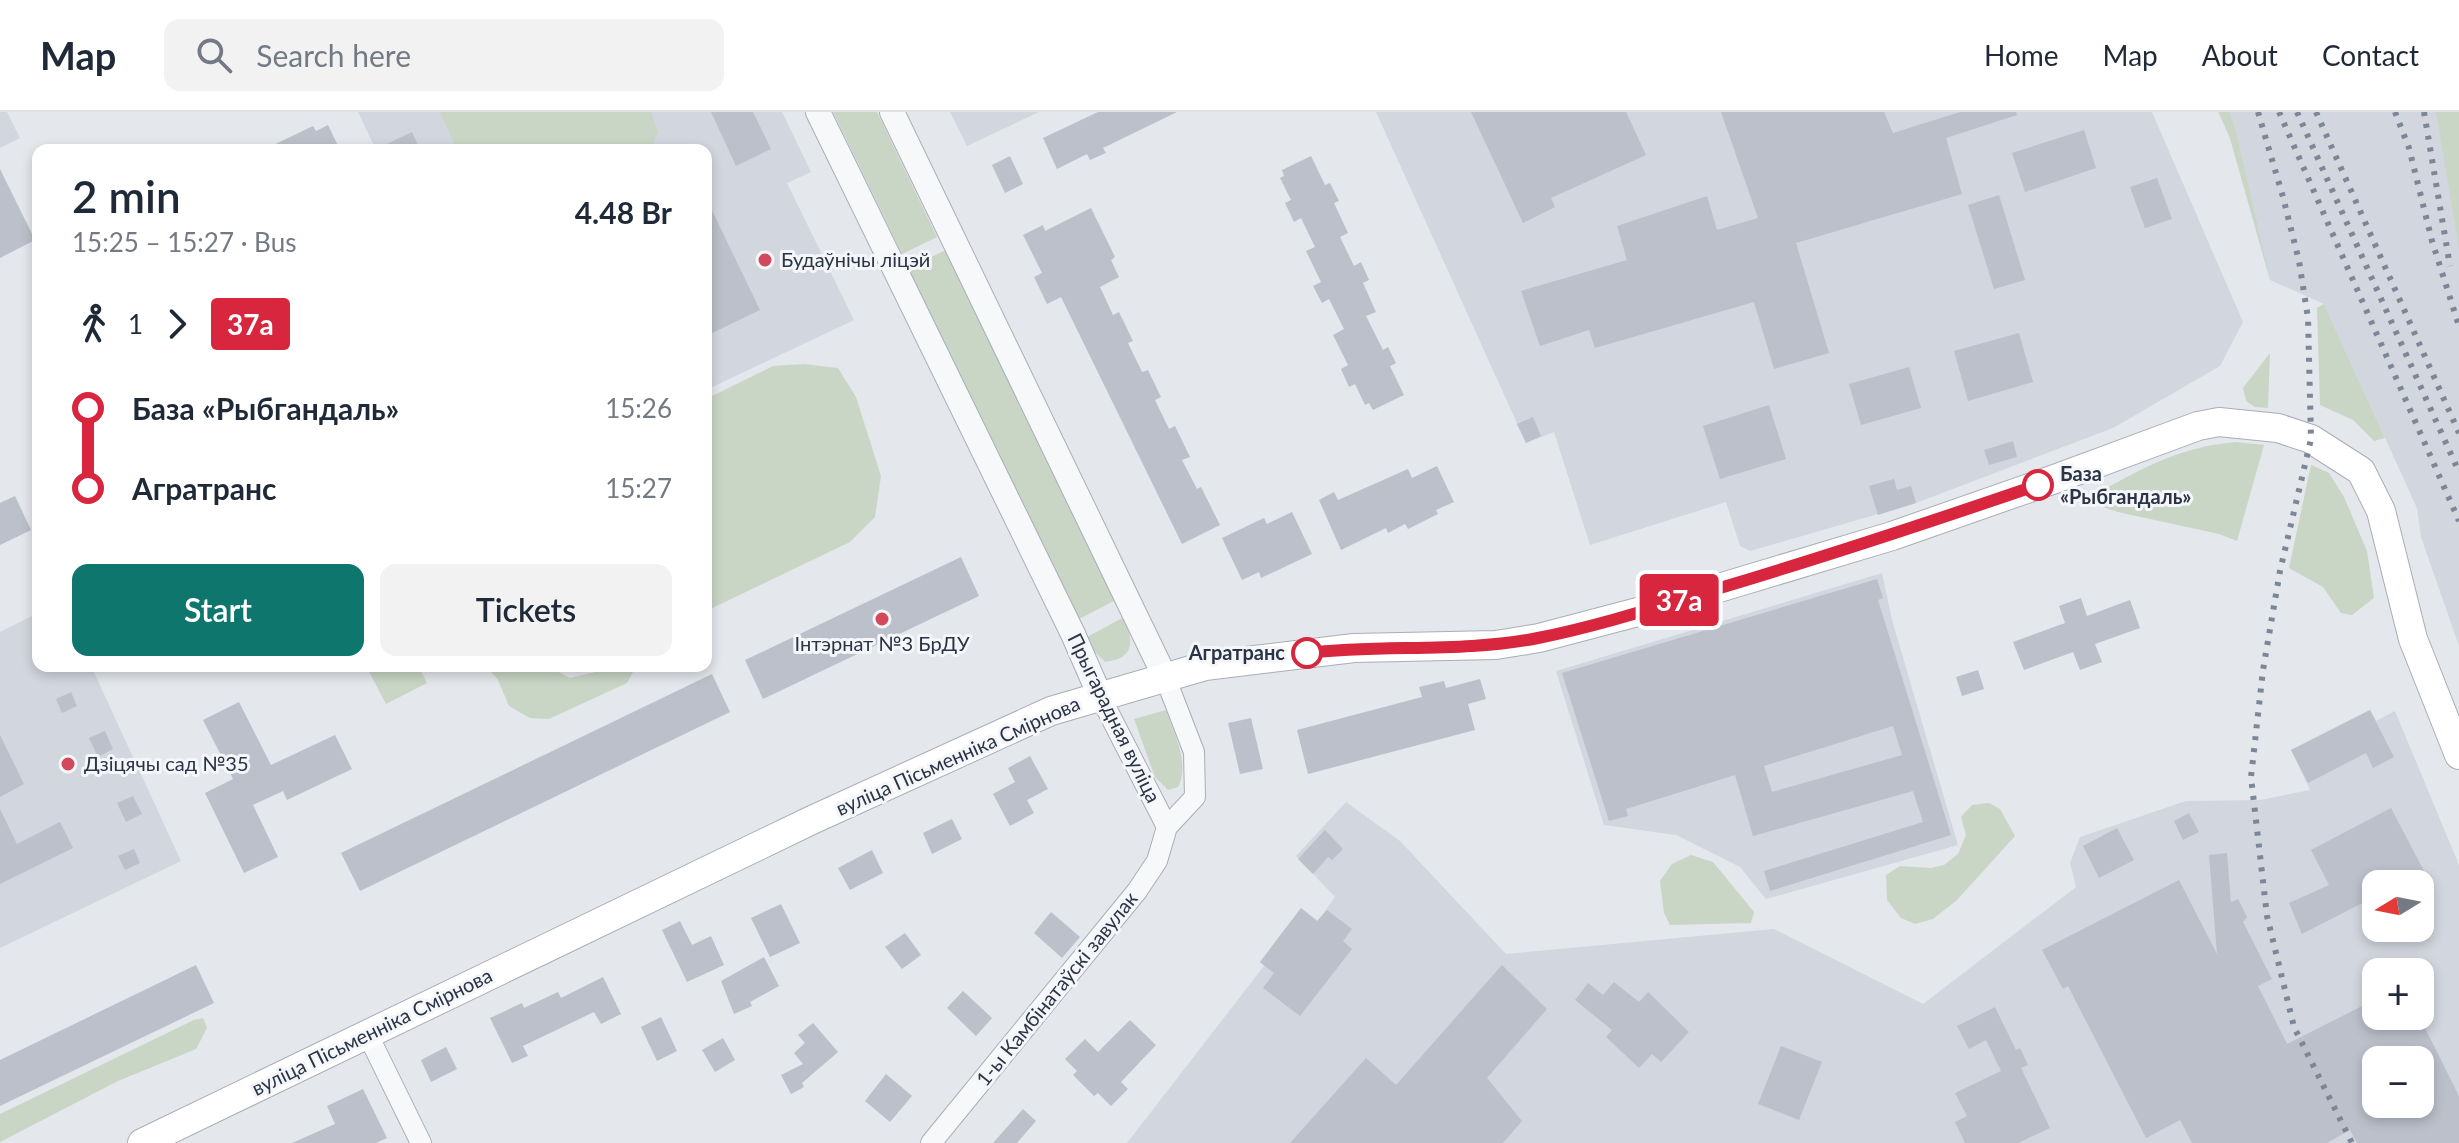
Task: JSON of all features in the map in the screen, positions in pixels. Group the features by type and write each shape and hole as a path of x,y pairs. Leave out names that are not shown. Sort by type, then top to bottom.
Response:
{"main road":[{"name":"вуліца Пісьменніка Смірнова","path":"142,1143 812,820 1051,711 1205,666 1354,648 1496,645 1539,638 1892,536 2198,426 2219,422 2278,428 2311,439 2361,471 2381,511 2413,639 2459,755"}],"street":[{"name":"Прыгарадная вуліца","path":"818,112 1073,634 1100,696 1167,827 1195,797 1194,752 1165,677 892,112"},
{"name":"1-ы Камбінатаўскі завулак","path":"931,1143 1137,891 1157,861 1167,827"},
{"path":"368,1035 421,1143"}],"shaded area":[{"path":"0,112 7,112 20,138 0,148"},
{"name":"Будаўнічы ліцэй","path":"358,112 782,112 811,172 787,183 854,320 712,387 712,144 373,144"},
{"path":"950,112 1039,112 967,146"},
{"path":"1376,112 2152,112 2243,322 2220,366 2113,428 1916,503 1750,551 1740,546 1726,502 1590,545 1554,432 1526,443"},
{"path":"2218,112 2459,112 2459,646 2421,537 2417,508 2324,304 2270,280 2230,138"},
{"path":"1882,573 1892,620 1958,845 1766,899 1740,867 1676,835 1604,825 1556,671"},
{"name":"Дзіцячы сад №35","path":"32,616 32,672 94,672 181,861 0,948 0,632"},
{"path":"2370,710 2376,721 2395,711 2459,865 2459,1143 1127,1143 1264,966 1260,962 1301,908 1318,921 1335,897 1296,856 1346,802 1400,841 1506,954 1774,929 1923,1004 2076,887 2070,863 2080,837 2186,801 2260,800 2310,790 2291,750"}],"green space":[{"path":"440,112 651,112 658,132 653,144 454,144"},
{"path":"833,112 877,112 937,237 902,254"},
{"path":"2219,112 2229,112 2235,128 2270,280 2230,138"},
{"path":"2436,112 2459,112 2459,248"},
{"path":"946,250 1116,600 1077,620 908,268"},
{"path":"2324,304 2385,438 2374,441 2353,420 2320,405 2317,308"},
{"path":"2270,353 2268,408 2255,407 2246,401 2243,388"},
{"path":"804,364 838,368 856,397 881,476 875,517 850,542 712,608 712,396 773,366"},
{"path":"2236,442 2264,445 2237,541 2084,501 2175,455"},
{"path":"2311,465 2329,473 2344,497 2367,551 2374,598 2352,615 2341,613 2323,587 2289,568"},
{"path":"1124,617 1130,647 1122,657 1105,662 1091,648 1087,637"},
{"path":"369,672 421,672 427,683 386,704"},
{"path":"491,672 558,672 570,678 596,672 633,672 627,683 549,719 530,718 509,706"},
{"path":"1166,710 1182,759 1178,787 1168,790 1155,777 1134,719"},
{"path":"1989,803 2000,809 2015,836 1957,900 1933,919 1915,924 1901,918 1887,900 1886,875 1900,866 1931,868 1944,865 1958,854 1966,835 1961,817 1972,805"},
{"path":"1691,855 1713,862 1754,912 1751,923 1670,925 1664,913 1660,881 1672,864"},
{"path":"203,1018 207,1028 196,1049 118,1081 0,1142 0,1114"}],"building":[{"path":"711,112 753,112 771,149 736,166"},
{"path":"1098,112 1177,112 1103,148 1106,153 1090,160 1087,154 1057,169 1043,138"},
{"path":"1471,112 1626,112 1646,155 1551,198 1555,207 1523,223"},
{"path":"1721,112 1884,112 1893,133 1960,112 2016,112 2017,115 1946,138 1962,194 1796,243 1829,353 1774,369 1754,302 1595,348 1589,330 1540,346 1521,291 1627,260 1617,226 1707,196 1717,230 1758,218"},
{"path":"328,125 337,144 276,144 313,126 316,131"},
{"path":"2084,130 2096,168 2025,192 2012,153"},
{"path":"412,132 417,144 387,144"},
{"path":"1010,156 1023,184 1005,193 992,165"},
{"path":"1311,156 1325,185 1330,183 1339,201 1334,203 1348,233 1340,237 1354,266 1361,262 1369,280 1363,283 1376,312 1366,316 1383,350 1388,347 1396,363 1390,366 1404,395 1373,410 1369,403 1365,405 1355,384 1349,387 1341,369 1348,365 1333,335 1344,329 1329,299 1322,303 1313,286 1321,282 1306,251 1315,247 1301,218 1294,222 1285,203 1291,200 1280,178 1284,176 1282,170"},
{"path":"0,169 32,234 32,242 0,258"},
{"path":"2157,178 2172,219 2145,228 2130,187"},
{"path":"1999,195 2025,280 1994,289 1968,205"},
{"path":"1091,208 1115,257 1111,260 1119,277 1100,287 1113,315 1119,312 1133,341 1128,343 1142,372 1148,370 1161,397 1155,400 1169,429 1175,426 1190,457 1182,460 1197,489 1201,487 1220,525 1182,544 1061,297 1047,304 1034,277 1042,273 1023,235 1043,225 1045,231"},
{"path":"712,210 760,310 712,333"},
{"path":"2019,333 2033,382 1968,401 1954,351"},
{"path":"1909,367 1921,408 1861,425 1849,384"},
{"path":"1769,405 1786,459 1720,479 1703,426"},
{"path":"1533,417 1541,436 1526,443 1517,424"},
{"path":"2013,441 2017,457 1989,465 1984,450"},
{"path":"1437,466 1454,502 1408,529 1405,524 1388,533 1386,528 1341,550 1319,500 1334,492 1338,500 1408,469 1412,478"},
{"path":"1894,479 1897,490 1911,486 1916,503 1878,515 1869,486"},
{"path":"15,496 31,530 0,545 0,503"},
{"path":"1292,512 1312,554 1261,578 1259,572 1242,580 1222,538 1264,518 1267,524"},
{"name":"Інтэрнат №3 БрДУ","path":"961,557 979,596 763,699 745,660"},
{"path":"1877,579 1883,598 1878,600 1951,835 1770,891 1764,871 1923,822 1913,791 1753,836 1735,775 1626,809 1628,816 1609,821 1562,673","holes":["1893,726 1902,755 1772,792 1764,766"]},
{"path":"2081,598 2087,616 2130,600 2140,628 2095,644 2102,662 2080,670 2073,652 2024,670 2013,642 2065,623 2059,606"},
{"path":"1978,670 1984,689 1962,696 1956,677"},
{"path":"712,674 730,712 360,891 341,853"},
{"path":"1480,679 1486,699 1468,704 1475,730 1308,774 1297,730 1422,697 1419,687 1444,681 1446,688"},
{"path":"71,692 77,706 62,713 56,699"},
{"path":"239,702 271,765 335,735 352,769 287,800 283,791 253,805 278,857 244,873 205,793 233,779 203,720"},
{"path":"2370,710 2394,757 2373,768 2366,753 2308,783 2291,750"},
{"path":"1251,718 1263,769 1240,774 1228,723"},
{"path":"105,731 113,749 98,757 89,738"},
{"path":"0,735 24,784 0,797"},
{"path":"1030,756 1048,789 1027,800 1034,813 1010,826 993,794 1015,782 1008,768"},
{"path":"133,796 142,814 126,822 117,803"},
{"path":"2391,808 2423,870 2362,870 2362,903 2302,934 2289,903 2329,885 2311,850"},
{"path":"0,809 17,844 60,822 73,848 0,884"},
{"path":"2189,813 2199,832 2183,840 2174,821"},
{"path":"952,819 962,839 932,854 923,833"},
{"path":"2117,828 2134,860 2099,878 2083,846"},
{"path":"1325,830 1343,849 1332,860 1328,857 1313,874 1298,859"},
{"path":"134,849 140,863 125,870 118,856"},
{"path":"872,850 883,873 850,890 838,868"},
{"path":"2227,853 2231,902 2238,899 2247,917 2243,922 2272,979 2258,986 2287,1044 2362,1006 2362,1030 2426,1030 2434,1046 2459,1096 2459,1143 2357,1143 2350,1130 2327,1143 2192,1143 2180,1120 2146,1138 2068,986 2063,989 2042,950 2179,880 2217,954 2209,855"},
{"path":"781,904 800,943 770,957 751,918"},
{"path":"1301,908 1317,921 1327,910 1352,929 1343,941 1352,949 1300,1016 1263,988 1274,973 1260,962"},
{"path":"1051,912 1080,937 1062,958 1034,933"},
{"path":"680,921 692,945 711,936 724,965 687,982 662,930"},
{"path":"905,933 921,955 902,969 885,947"},
{"path":"764,957 779,986 750,1002 752,1006 734,1014 721,981"},
{"path":"196,965 214,1003 0,1106 0,1060"},
{"path":"1502,965 1547,1009 1487,1078 1522,1121 1503,1143 1290,1143 1366,1058 1396,1085"},
{"path":"603,977 621,1014 601,1024 594,1012 523,1046 528,1056 512,1063 490,1018 522,1003 524,1008 558,992 561,998"},
{"path":"1614,982 1639,1002 1648,992 1689,1032 1661,1062 1652,1054 1639,1068 1606,1037 1612,1030 1575,1000 1588,983 1603,995"},
{"path":"963,991 992,1018 976,1036 947,1008"},
{"path":"1995,1007 2016,1050 2020,1048 2028,1065 2021,1068 2050,1128 2018,1143 1965,1143 1955,1122 1967,1116 1955,1093 2001,1071 1986,1040 1969,1049 1957,1026"},
{"path":"661,1017 677,1051 657,1061 641,1027"},
{"path":"1130,1020 1156,1045 1121,1082 1128,1089 1111,1106 1098,1093 1094,1096 1073,1075 1077,1071 1065,1059 1085,1039 1098,1052"},
{"path":"813,1023 838,1052 802,1083 804,1087 791,1094 781,1075 803,1064 794,1053 805,1043 798,1035"},
{"path":"723,1038 735,1060 715,1072 702,1050"},
{"path":"1781,1046 1822,1062 1799,1120 1758,1104"},
{"path":"446,1047 457,1069 431,1082 421,1060"},
{"path":"886,1074 912,1096 890,1122 865,1101"},
{"path":"363,1089 387,1138 376,1143 292,1143 335,1124 327,1106"},
{"path":"1023,1109 1036,1121 1017,1143 993,1143"}],"railway":[{"path":"2258,112 2299,261 2308,318 2311,439 2280,571 2263,670 2251,777 2267,916 2294,1027 2352,1143"},
{"path":"2279,112 2459,521"},
{"path":"2297,112 2459,472"},
{"path":"2316,112 2459,433"},
{"path":"2395,112 2409,148 2432,241 2459,326"},
{"path":"2424,112 2450,266"}],"bus line":[{"name":"37а","path":"1307,653 1354,648 1496,645 1539,638 1649,609 1892,536 2038,485"}],"place":[{"name":"Будаўнічы ліцэй","path":"765,260"},
{"name":"База «Рыбгандаль»","path":"2038,485"},
{"name":"Інтэрнат №3 БрДУ","path":"882,619"},
{"name":"Агратранс","path":"1307,653"},
{"name":"Дзіцячы сад №35","path":"68,764"}]}
